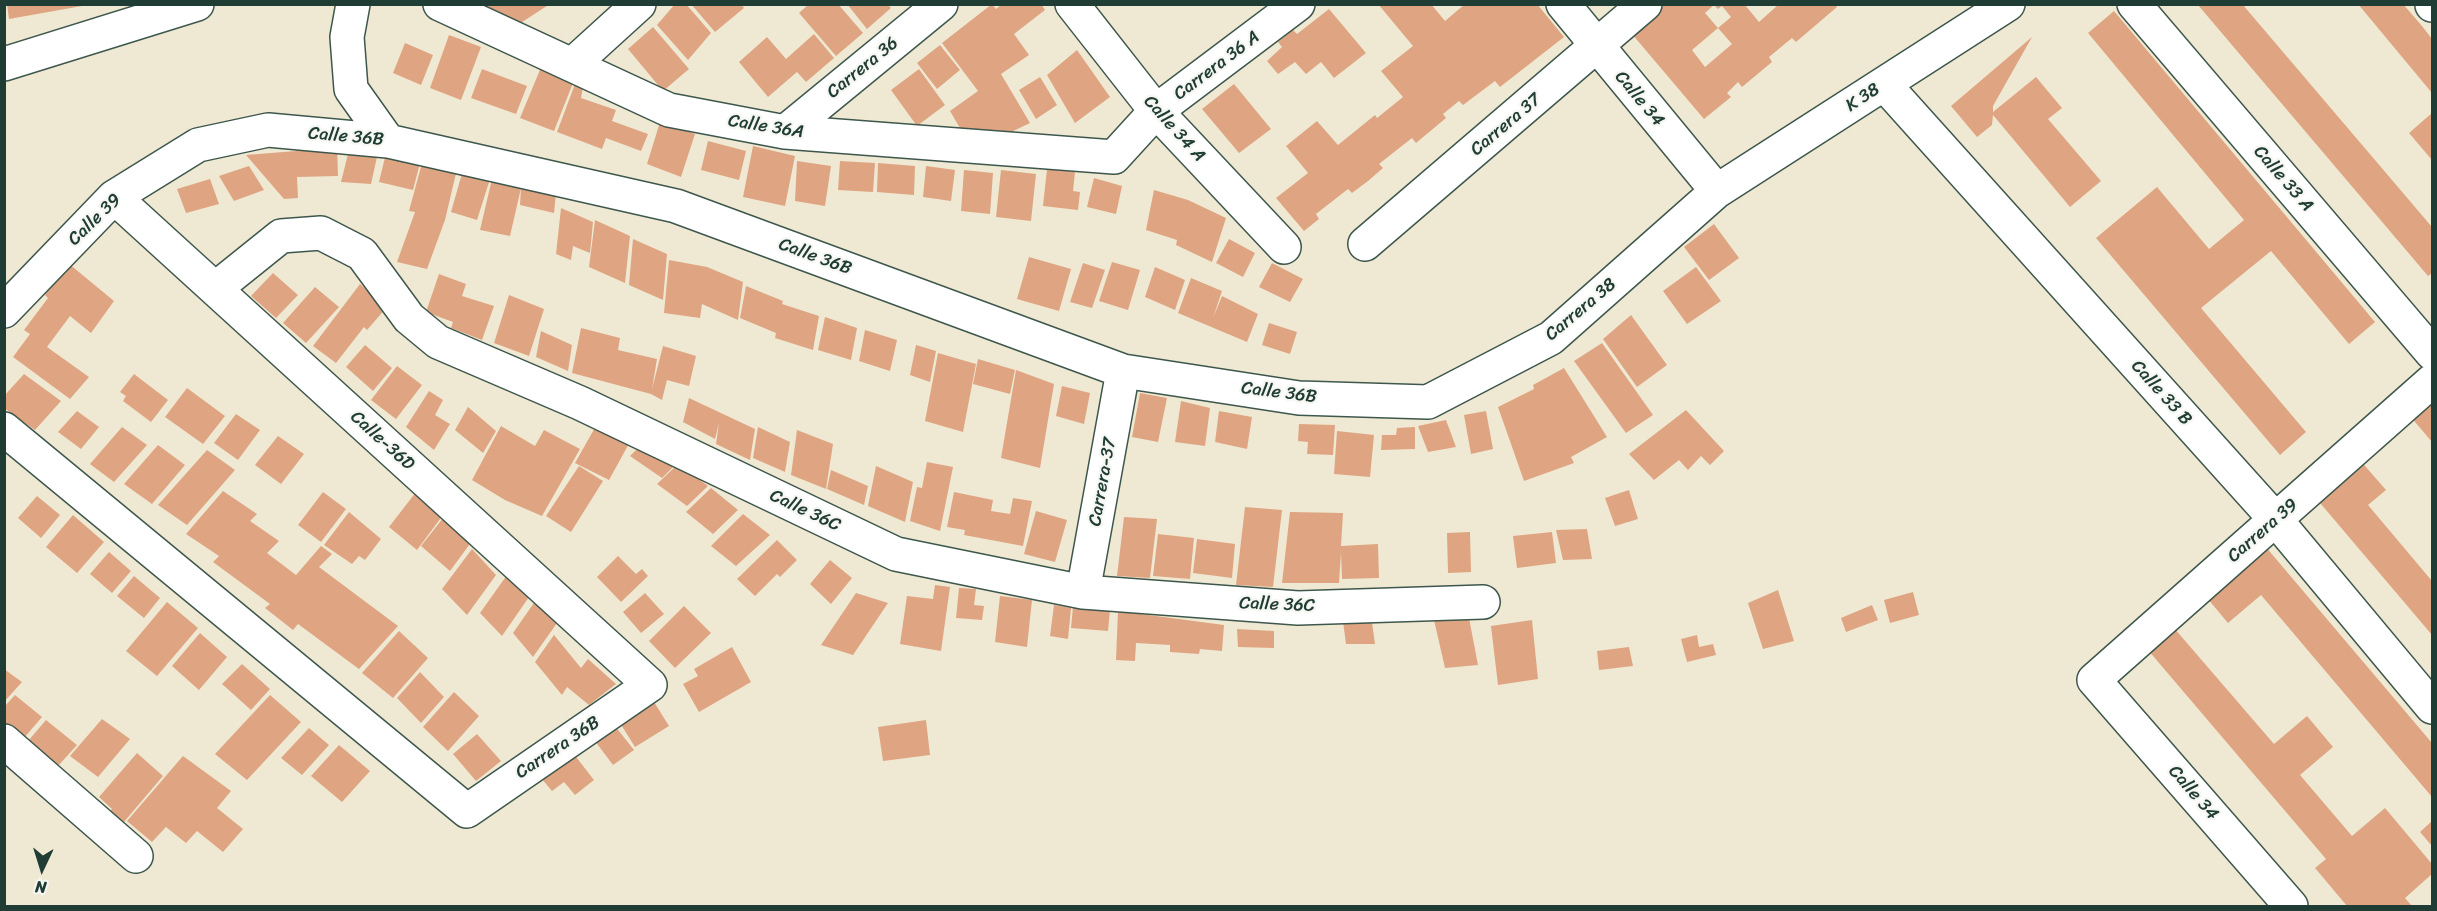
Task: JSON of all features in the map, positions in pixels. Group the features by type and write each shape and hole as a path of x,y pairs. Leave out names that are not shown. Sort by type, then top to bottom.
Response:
{"street":[{"path":"4,64 197,4"},
{"path":"353,4 347,37 351,89 388,141"},
{"name":"Calle 36A","path":"440,4 669,110 785,132 1114,157"},
{"path":"573,64 639,4"},
{"name":"Carrera 36","path":"785,132 941,4"},
{"name":"Calle 34 A","path":"1072,4 1156,111 1284,247"},
{"name":"Carrera 36 A","path":"1114,157 1156,111 1298,4"},
{"name":"Calle 34","path":"1563,4 1717,191"},
{"name":"Carrera 37","path":"1365,244 1597,48 1645,4"},
{"name":"K 38","path":"1717,191 2008,4"},
{"name":"Calle 33 A","path":"2134,4 2433,353"},
{"name":"Calle 33 B","path":"1884,84 2276,520 2433,707"},
{"name":"Calle 36B","path":"198,145 268,130 388,141 676,206 1124,371 1299,398 1428,402"},
{"name":"Calle 39","path":"4,311 114,197 198,145"},
{"name":"Carrera 38","path":"1428,402 1551,338 1717,191"},
{"name":"Calle-36D","path":"114,197 650,685"},
{"name":"Calle 36C","path":"215,289 281,236 321,233 362,254 409,318 438,342 580,403 896,554 1083,592 1298,608 1483,603"},
{"name":"Carrera-37","path":"1083,592 1124,371"},
{"name":"Carrera 39","path":"2094,680 2433,381"},
{"name":"Carrera 36B","path":"4,429 467,811 650,685"},
{"name":"Calle 34","path":"2094,680 2291,906"},
{"path":"4,741 136,856"}],"building":[{"path":"7,4 82,4 82,6 9,19"},
{"path":"483,4 550,4 519,24"},
{"path":"675,4 686,4 711,33 688,60 657,25"},
{"path":"691,4 741,4 744,8 715,32"},
{"path":"809,4 838,4 863,33 836,56 799,13"},
{"path":"847,4 887,4 891,8 867,29"},
{"path":"992,4 996,9 1002,4 1041,4 1045,10 1014,34 1029,55 1001,74 1030,123 1009,133 964,135 950,111 978,91 942,43"},
{"path":"1378,4 1431,4 1445,21 1465,4 1537,4 1564,37 1500,87 1495,81 1463,105 1459,101 1443,114 1446,118 1416,143 1412,138 1379,164 1383,168 1368,181 1352,193 1348,189 1316,214 1319,219 1304,231 1276,198 1308,173 1286,146 1317,121 1338,145 1375,115 1377,118 1403,97 1381,71 1413,46"},
{"path":"1661,4 1745,5 1759,22 1779,4 1834,4 1837,7 1796,42 1792,38 1769,57 1772,62 1742,87 1738,82 1727,93 1731,97 1704,119 1626,27","holes":["1714,5 1718,9 1722,6 1731,17 1718,28 1705,13","1718,28 1732,44 1705,67 1692,50"]},
{"path":"2358,4 2403,4 2422,26 2432,39 2432,93"},
{"path":"2198,5 2243,5 2432,227 2432,273 2428,276"},
{"path":"1329,9 1366,53 1334,78 1321,62 1306,74 1295,62 1278,74 1267,61 1282,47 1278,42 1293,30 1297,34"},
{"path":"2114,11 2375,322 2349,344 2271,251 2201,308 2306,432 2280,455 2096,238 2157,187 2209,249 2244,220 2088,33"},
{"path":"653,27 689,69 663,91 628,49"},
{"path":"814,34 834,58 806,82 797,72 768,97 739,62 767,37 786,59"},
{"path":"449,35 481,47 461,100 430,88"},
{"path":"2032,37 1993,106 1993,112 2036,77 2062,108 2048,119 2101,181 2070,207 1993,115 1992,125 1977,137 1951,106"},
{"path":"405,43 433,55 421,85 393,73"},
{"path":"940,45 960,70 937,89 917,63"},
{"path":"1077,50 1110,97 1075,123 1047,75"},
{"path":"542,65 573,83 554,131 520,118"},
{"path":"482,69 527,86 516,114 471,98"},
{"path":"919,69 945,105 917,126 891,90"},
{"path":"1040,77 1057,105 1036,119 1019,90"},
{"path":"575,84 583,87 581,98 616,110 612,121 648,134 641,151 606,138 602,149 557,132"},
{"path":"1234,84 1271,129 1239,153 1202,109"},
{"path":"2432,113 2432,160 2409,133"},
{"path":"660,122 695,134 681,177 647,164"},
{"path":"708,141 746,151 739,180 701,170"},
{"path":"337,145 338,176 297,177 298,198 284,199 246,155 296,151 297,146"},
{"path":"753,146 795,156 785,206 743,197"},
{"path":"386,153 420,163 413,190 379,182"},
{"path":"348,154 377,157 371,184 341,182"},
{"path":"797,161 831,166 825,206 795,201"},
{"path":"840,161 875,163 873,192 838,190"},
{"path":"422,163 457,169 445,220 427,269 397,262 415,212 409,211"},
{"path":"878,163 915,166 914,195 877,192"},
{"path":"249,166 264,190 234,201 219,176"},
{"path":"926,166 955,170 951,201 923,197"},
{"path":"1047,169 1075,172 1073,191 1080,192 1078,210 1043,206"},
{"path":"463,170 490,179 477,220 451,212"},
{"path":"964,170 993,173 990,214 961,211"},
{"path":"1001,170 1036,174 1031,221 996,217"},
{"path":"1094,178 1122,186 1116,214 1087,207"},
{"path":"210,179 219,204 186,213 177,189"},
{"path":"492,179 556,193 554,213 520,205 521,188 510,236 480,230"},
{"path":"1154,190 1188,200 1226,218 1212,262 1176,245 1177,240 1146,230"},
{"path":"561,208 593,222 590,253 573,246 571,260 556,254"},
{"path":"595,220 630,236 625,283 589,267"},
{"path":"1714,224 1739,258 1709,280 1684,247"},
{"path":"633,239 667,254 663,300 629,285"},
{"path":"1229,239 1255,253 1243,277 1216,263"},
{"path":"1029,257 1071,269 1059,311 1017,299"},
{"path":"669,260 707,267 743,282 738,320 702,304 700,318 664,313"},
{"path":"1112,262 1140,270 1128,310 1099,301"},
{"path":"68,263 114,301 91,333 70,316 47,347 89,377 70,399 13,357 30,334 24,330 48,298 45,295"},
{"path":"1083,263 1105,270 1092,308 1070,302"},
{"path":"1272,263 1303,279 1290,302 1259,287"},
{"path":"1155,267 1185,280 1175,310 1145,297"},
{"path":"1696,267 1721,301 1687,324 1663,291"},
{"path":"273,273 298,295 276,318 251,296"},
{"path":"439,274 466,284 462,296 494,306 482,340 451,328 453,322 426,312"},
{"path":"1191,278 1222,291 1213,318 1222,296 1258,314 1247,342 1178,313"},
{"path":"360,284 387,307 367,330 364,327 336,363 313,346"},
{"path":"746,286 783,301 782,304 819,316 813,350 775,338 776,333 740,318"},
{"path":"315,287 339,307 306,343 283,323"},
{"path":"509,295 544,309 529,356 494,343"},
{"path":"1631,315 1667,365 1637,387 1603,339"},
{"path":"825,317 857,328 851,360 818,350"},
{"path":"1269,323 1297,332 1290,354 1262,345"},
{"path":"581,328 620,338 618,350 657,359 652,389 663,346 696,356 689,386 667,380 662,400 651,394 572,373"},
{"path":"865,330 897,340 890,371 859,361"},
{"path":"541,331 572,345 568,371 536,357"},
{"path":"1602,343 1653,415 1626,433 1574,361"},
{"path":"365,345 392,368 373,391 346,367"},
{"path":"916,345 936,351 930,382 910,375"},
{"path":"938,353 976,364 963,432 925,421"},
{"path":"978,359 1015,370 1010,394 973,384"},
{"path":"397,366 422,385 396,419 371,400"},
{"path":"1564,368 1607,437 1571,457 1574,463 1524,481 1498,407 1534,389 1533,385"},
{"path":"1016,370 1054,384 1040,468 1001,458"},
{"path":"24,374 61,401 35,430 4,408 4,396"},
{"path":"134,374 168,400 151,422 123,401 126,396 120,392"},
{"path":"1062,386 1090,393 1084,424 1056,416"},
{"path":"187,388 225,416 203,444 165,417"},
{"path":"429,391 443,400 435,415 450,424 434,450 406,427"},
{"path":"1140,393 1167,398 1158,442 1132,437"},
{"path":"2432,397 2432,442 2410,416"},
{"path":"689,398 755,429 750,460 716,444 719,423 715,439 683,422"},
{"path":"1181,401 1210,408 1205,446 1175,442"},
{"path":"468,407 496,431 483,453 455,430"},
{"path":"1686,410 1724,451 1710,465 1701,456 1688,470 1679,460 1654,480 1629,454"},
{"path":"77,411 99,427 81,449 58,432"},
{"path":"1219,411 1252,417 1247,449 1215,442"},
{"path":"1486,411 1493,449 1471,454 1464,415"},
{"path":"236,414 260,430 238,460 214,443"},
{"path":"1446,420 1456,447 1428,452 1418,426"},
{"path":"597,424 631,440 609,480 575,463"},
{"path":"1299,424 1335,425 1333,455 1307,454 1308,442 1298,441"},
{"path":"501,426 535,446 544,430 580,449 542,516 505,500 472,480"},
{"path":"122,427 147,445 114,482 90,464"},
{"path":"758,427 790,442 785,472 753,458"},
{"path":"1415,427 1415,449 1381,450 1382,435 1396,435 1397,428"},
{"path":"797,430 833,444 826,489 791,475"},
{"path":"1337,431 1374,435 1370,477 1334,474"},
{"path":"278,436 304,454 281,484 255,465"},
{"path":"645,441 677,463 662,478 630,456"},
{"path":"158,445 185,465 152,504 124,484"},
{"path":"207,450 235,470 187,525 158,505"},
{"path":"2359,459 2386,490 2368,505 2432,581 2432,635 2315,497"},
{"path":"927,462 953,467 940,531 910,521 917,487 922,488"},
{"path":"678,464 708,486 687,506 657,484"},
{"path":"579,466 603,481 571,532 546,516"},
{"path":"876,466 913,482 905,522 868,506"},
{"path":"831,470 868,486 864,505 827,489"},
{"path":"711,488 738,510 713,534 686,512"},
{"path":"1629,490 1638,519 1615,526 1605,498"},
{"path":"223,491 257,514 250,521 279,541 267,553 296,575 321,546 332,554 319,567 398,626 359,669 298,624 293,630 265,608 270,604 213,562 219,556 186,534"},
{"path":"323,492 346,509 321,542 298,525"},
{"path":"416,492 446,511 417,550 389,527"},
{"path":"954,492 993,500 991,511 1010,514 1013,498 1032,501 1023,546 964,535 965,530 947,527"},
{"path":"37,496 60,515 41,538 18,518"},
{"path":"1245,507 1282,510 1273,587 1236,585"},
{"path":"1036,511 1067,520 1055,562 1024,554"},
{"path":"349,512 381,539 365,560 359,556 352,564 324,545"},
{"path":"1290,512 1343,513 1341,546 1378,544 1379,578 1342,579 1341,553 1339,583 1282,583"},
{"path":"447,513 475,537 450,571 421,546"},
{"path":"743,514 770,535 736,566 711,546"},
{"path":"73,515 104,542 77,573 46,547"},
{"path":"1124,517 1157,519 1150,578 1117,576"},
{"path":"1587,529 1592,559 1563,560 1556,530"},
{"path":"1470,532 1471,572 1448,573 1447,533"},
{"path":"1552,532 1556,563 1517,568 1513,536"},
{"path":"1158,534 1194,538 1190,579 1153,576"},
{"path":"1197,539 1235,544 1232,578 1193,573"},
{"path":"777,540 797,560 780,577 777,574 755,596 737,579"},
{"path":"2265,546 2432,743 2432,797 2261,595 2228,623 2202,592"},
{"path":"472,549 496,575 467,615 442,589"},
{"path":"109,552 131,571 112,593 90,574"},
{"path":"618,556 636,574 642,569 648,576 621,602 597,577"},
{"path":"830,560 852,578 831,604 810,584"},
{"path":"507,575 529,597 502,636 480,613"},
{"path":"134,576 160,598 144,618 117,596"},
{"path":"935,585 950,587 941,651 900,644 907,596 933,599"},
{"path":"959,588 976,589 974,605 984,606 982,620 956,618"},
{"path":"1778,590 1794,641 1763,649 1748,603"},
{"path":"1913,592 1919,615 1890,623 1884,600"},
{"path":"645,593 664,614 641,633 623,612"},
{"path":"856,593 888,603 853,655 821,645"},
{"path":"1000,596 1032,600 1027,647 995,642"},
{"path":"536,600 557,623 533,657 513,633"},
{"path":"167,602 198,628 157,676 126,651"},
{"path":"1054,605 1071,608 1068,639 1050,636"},
{"path":"1872,605 1878,620 1846,632 1841,618"},
{"path":"684,606 711,633 675,668 649,641"},
{"path":"1073,607 1110,610 1108,631 1071,628"},
{"path":"1118,611 1224,625 1222,651 1200,649 1199,654 1170,652 1170,645 1136,643 1135,661 1116,660"},
{"path":"1342,614 1371,615 1375,644 1346,644"},
{"path":"1469,618 1478,665 1445,668 1434,620"},
{"path":"1532,620 1538,679 1498,685 1491,626"},
{"path":"2168,621 2274,744 2307,716 2333,747 2300,775 2352,836 2385,808 2432,864 2432,874 2405,898 2412,906 2347,906 2315,868 2326,859 2142,643"},
{"path":"1237,629 1274,631 1274,648 1238,647"},
{"path":"399,631 428,658 393,698 362,673"},
{"path":"200,633 227,657 199,690 172,666"},
{"path":"554,635 581,668 588,659 616,684 589,705 567,687 562,695 535,662"},
{"path":"1697,635 1699,647 1713,644 1716,655 1687,662 1681,639"},
{"path":"732,647 751,682 699,712 683,684 698,676 694,669"},
{"path":"1629,647 1633,666 1599,670 1597,651"},
{"path":"242,664 270,689 251,710 222,684"},
{"path":"4,669 22,682 4,702"},
{"path":"420,672 444,697 421,723 397,698"},
{"path":"454,692 479,716 448,751 423,727"},
{"path":"15,695 42,717 24,738 4,723 4,707"},
{"path":"270,695 301,722 247,780 215,754"},
{"path":"654,702 669,726 635,747 620,723"},
{"path":"102,719 130,739 98,777 70,756"},
{"path":"46,720 77,745 58,766 28,741"},
{"path":"926,720 930,755 883,761 878,727"},
{"path":"615,726 634,750 613,765 595,741"},
{"path":"309,728 329,745 302,775 281,758"},
{"path":"477,734 501,761 476,781 453,754"},
{"path":"339,745 370,771 342,802 311,776"},
{"path":"137,753 163,776 118,829 104,818 112,809 99,797"},
{"path":"573,753 594,780 575,795 564,782 552,791 541,778"},
{"path":"183,756 231,791 217,808 243,829 223,852 197,831 186,843 166,827 152,842 127,821"},
{"path":"2432,821 2432,846 2420,832"}]}
